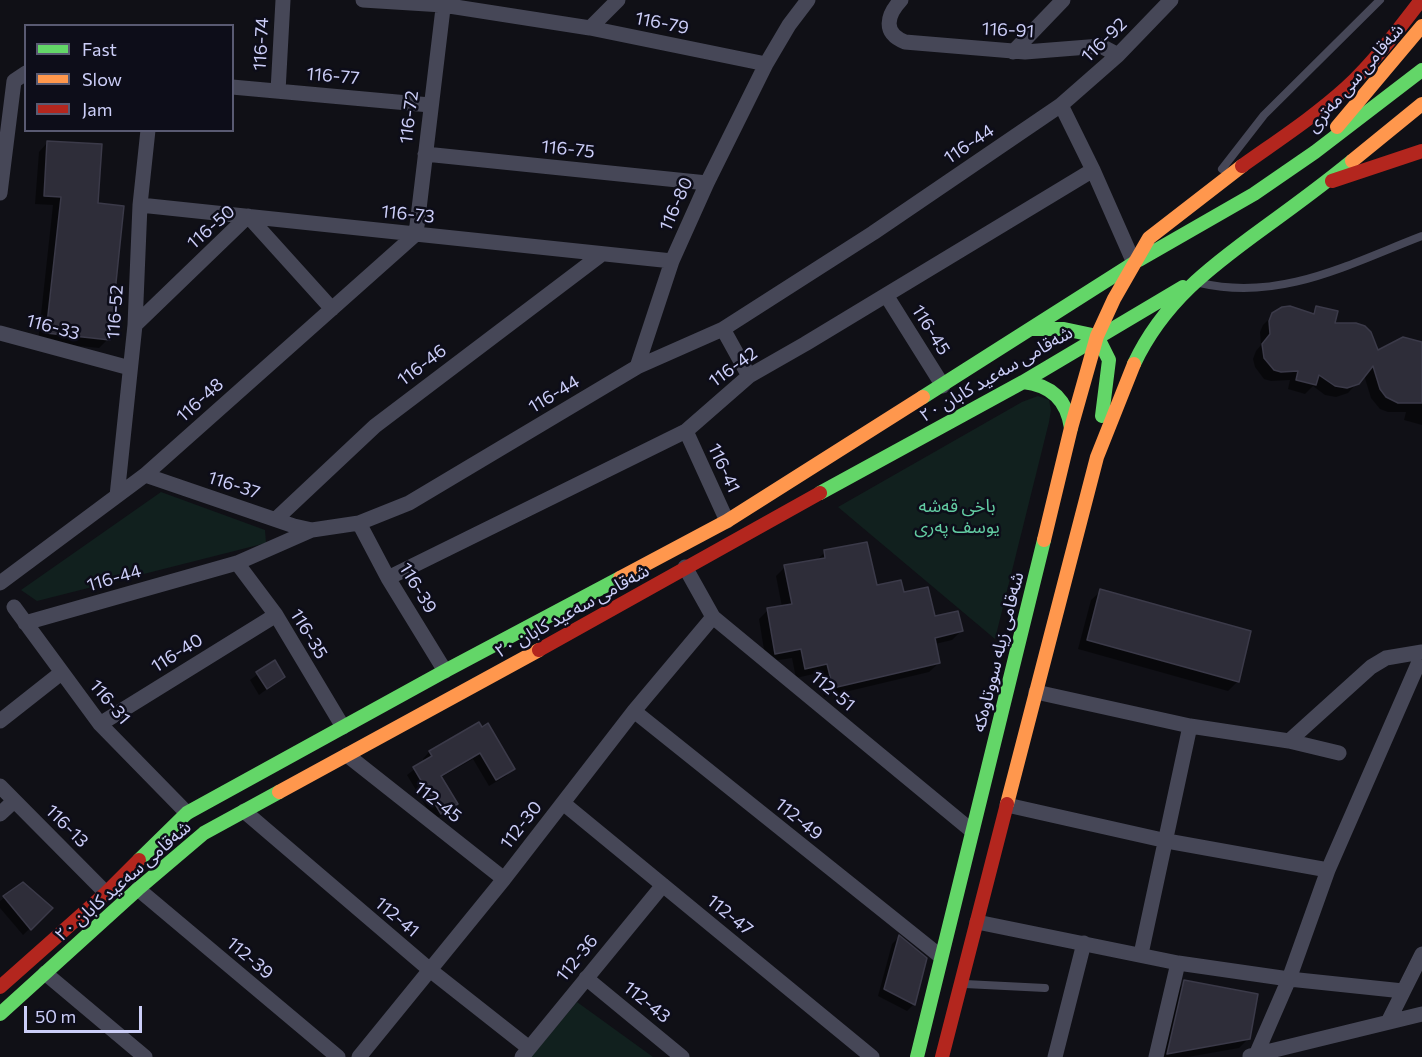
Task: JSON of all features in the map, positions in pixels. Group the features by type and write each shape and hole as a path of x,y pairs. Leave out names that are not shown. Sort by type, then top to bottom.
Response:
{"main road":[{"name":"شەقامی زیلە سووتاوەکە","path":"942,1057 1036,692 1034,644 1071,428 1097,336 1143,245 1155,231 1326,105 1348,86 1388,43 1421,0"},
{"name":"شەقامی سی مەتری","path":"1315,152 1422,26"},
{"path":"1315,152 1422,70"},
{"path":"1192,281 1323,184 1422,104"},
{"path":"1323,184 1422,151"},
{"name":"شەقامی سەعید کابان ٢٠","path":"0,987 106,893 187,813 445,671 727,521 1134,263 1254,194 1315,152"},
{"name":"شەقامی زیلە سووتاوەکە","path":"917,1057 972,831 1096,457 1127,378 1140,352 1154,327 1192,281"},
{"name":"شەقامی سەعید کابان ٢٠","path":"0,1014 138,889 204,833 1023,382 1192,281"},
{"path":"1031,329 1064,328 1097,336 1106,351 1109,369 1096,457"},
{"path":"1023,382 1045,385 1054,391 1067,407 1071,428"},
{"path":"616,580 628,601"}],"street":[{"name":"116-74","path":"278,91 284,0"},
{"name":"116-79","path":"363,0 443,2 766,63"},
{"path":"590,28 618,0"},
{"name":"116-80","path":"637,367 672,261 707,183 766,63 789,25 808,0"},
{"name":"116-91","path":"901,0 893,8 889,26 895,36 905,42 1013,52 1101,46 1118,55"},
{"path":"1013,52 1063,0"},
{"name":"116-92","path":"1061,105 1118,55 1172,0"},
{"name":"116-72","path":"416,234 443,2"},
{"path":"0,193 13,80"},
{"name":"116-77","path":"234,87 430,105"},
{"path":"1061,105 1134,263"},
{"name":"116-44","path":"25,623 237,563 312,530 359,523 409,503 637,367 723,329 873,233 1061,105"},
{"name":"116-52","path":"117,496 135,325 140,204 148,132"},
{"name":"116-75","path":"425,154 707,183"},
{"name":"116-42","path":"388,578 686,431 748,376 1093,170"},
{"name":"116-73","path":"140,204 672,261"},
{"name":"116-50","path":"135,325 248,216 332,309"},
{"name":"116-48","path":"0,584 145,475 416,234"},
{"name":"116-46","path":"276,519 375,426 602,255"},
{"name":"116-45","path":"886,295 943,386"},
{"path":"723,329 748,376"},
{"name":"116-33","path":"0,333 130,368"},
{"name":"116-41","path":"686,431 727,521"},
{"name":"116-37","path":"145,475 294,526 312,530"},
{"name":"116-39","path":"359,523 388,578 445,671"},
{"name":"116-35","path":"237,563 276,615 343,728"},
{"name":"112-51","path":"685,567 713,617 972,831"},
{"name":"116-31","path":"14,607 100,724 187,813"},
{"name":"116-40","path":"100,724 276,615"},
{"name":"112-30","path":"358,1057 504,879 634,711 713,617"},
{"path":"1290,741 1371,667 1386,658 1422,653"},
{"path":"1252,1056 1289,979 1328,870 1422,653"},
{"path":"0,721 61,673"},
{"path":"1036,692 1190,726 1290,741 1339,753"},
{"name":"112-49","path":"634,711 940,956"},
{"path":"1142,954 1190,726"},
{"name":"112-45","path":"347,755 504,879"},
{"name":"116-13","path":"0,786 106,893"},
{"path":"0,814 14,801"},
{"name":"112-47","path":"563,803 872,1057"},
{"path":"1007,805 1167,841 1328,870"},
{"name":"112-41","path":"243,811 526,1053"},
{"name":"112-36","path":"526,1053 663,885"},
{"name":"112-39","path":"138,889 338,1057"},
{"path":"977,922 1178,963 1289,979 1403,991"},
{"path":"1055,1057 1084,943"},
{"path":"1388,1022 1422,954"},
{"path":"1156,1057 1178,963"},
{"path":"45,974 145,1057"},
{"name":"112-43","path":"586,978 682,1057"},
{"path":"1252,1056 1422,1014"}],"lane":[{"path":"1203,195 1264,115 1380,0"},
{"path":"1192,281 1227,288 1281,286 1317,276 1422,236"},
{"path":"961,984 1045,988"}],"green space":[{"name":"باخی قەشە یوسف پەری","path":"1038,396 1049,400 1051,410 1049,422 995,639 838,507 1022,402"},
{"path":"161,492 265,530 266,543 37,601 21,590"},
{"path":"577,1002 653,1057 531,1057"}],"building":[{"path":"47,141 102,144 98,203 124,206 110,340 46,333 61,197 44,196"},
{"path":"1290,306 1314,314 1316,306 1338,311 1335,323 1356,323 1365,326 1371,332 1378,350 1403,337 1422,342 1422,403 1398,403 1386,397 1380,389 1373,366 1359,384 1347,388 1335,386 1319,375 1316,385 1296,380 1298,371 1274,370 1264,358 1262,344 1270,334 1269,321 1272,313 1282,307"},
{"path":"867,542 877,585 901,580 904,592 928,587 935,616 958,611 963,631 935,638 940,663 833,688 827,664 805,669 801,649 775,654 767,608 792,604 784,565 825,558 824,550"},
{"path":"1100,589 1251,631 1239,682 1087,640"},
{"path":"275,660 285,677 267,689 256,672"},
{"path":"479,722 482,727 488,723 515,769 496,780 480,753 441,776 458,804 441,814 413,767 432,756 429,751"},
{"path":"23,882 53,908 31,930 3,896"},
{"path":"899,935 927,958 915,1005 884,989"},
{"path":"1184,980 1258,994 1250,1039 1167,1054"}],"traffic: fast":[{"path":"1139,260 1254,194 1315,152 1422,70"},
{"path":"1134,364 1159,322 1190,287 1225,257 1352,161"},
{"path":"923,397 1134,263"},
{"path":"820,493 1023,382 1183,287"},
{"path":"1031,329 1064,329 1097,336 1109,360 1102,416"},
{"path":"1023,382 1042,387 1056,396 1066,409 1071,428"},
{"path":"917,1057 1044,540"},
{"path":"139,860 187,813 620,578"},
{"path":"0,1014 138,889 204,833 279,792"}],"traffic: slow":[{"path":"1337,127 1422,26"},
{"path":"1352,161 1422,104"},
{"path":"1044,540 1071,428 1097,336 1114,299 1149,238 1242,166"},
{"path":"1007,804 1097,457 1134,364"},
{"path":"620,578 727,521 923,397"},
{"path":"279,792 539,650"}],"traffic: jam":[{"path":"1242,166 1308,119 1346,88 1376,57 1421,0"},
{"path":"1332,181 1422,151"},
{"path":"539,650 820,493"},
{"path":"942,1057 1007,804"},
{"path":"0,987 106,893 139,860"}]}
